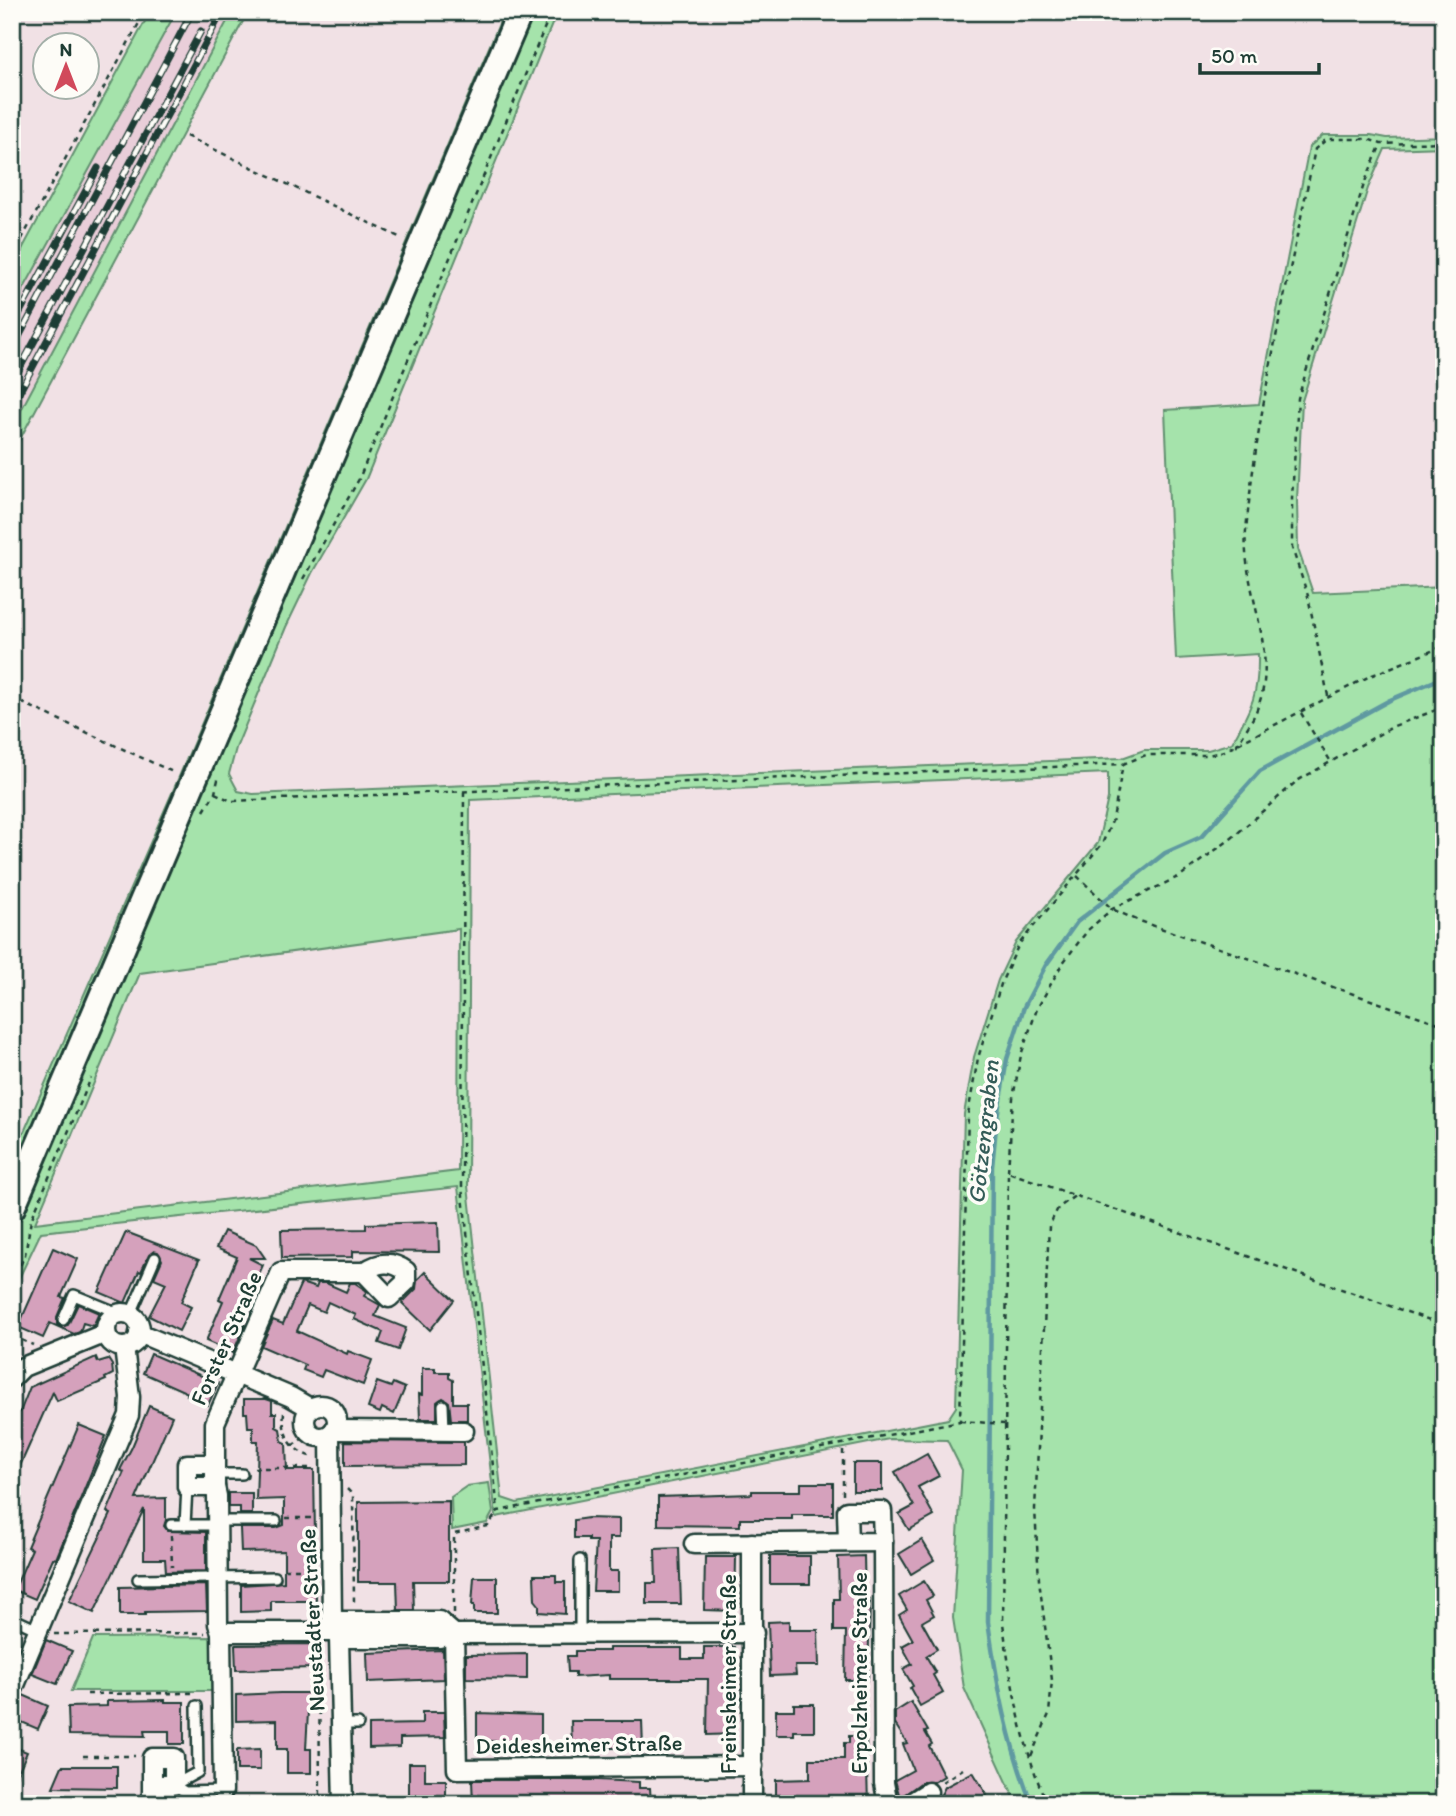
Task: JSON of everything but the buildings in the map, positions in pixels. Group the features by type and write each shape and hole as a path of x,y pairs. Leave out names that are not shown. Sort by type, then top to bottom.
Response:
{"main road":[{"path":"22,1214 194,782 520,12"}],"street":[{"name":"Forster Straße","path":"223,1791 215,1423 281,1272 364,1272"},
{"path":"122,1316 138,1323 139,1333 136,1341 124,1347 115,1345 106,1333 108,1323 122,1316"},
{"path":"12,1378 23,1367 106,1333"},
{"name":"Neustadter Straße","path":"139,1333 291,1397 310,1408 320,1404 333,1410 337,1420 332,1432 331,1468 336,1630 349,1724 347,1795"},
{"path":"12,1692 129,1415 131,1397 124,1347"},
{"path":"310,1408 305,1418 306,1429 320,1437 332,1432 464,1431"},
{"path":"187,1487 187,1464 215,1475"},
{"path":"847,1511 848,1542"},
{"name":"Erpolzheimer Straße","path":"847,1511 882,1511 884,1783 888,1804"},
{"path":"694,1544 883,1542"},
{"name":"Freinsheimer Straße","path":"752,1543 752,1804"},
{"path":"221,1632 336,1630 439,1638 454,1634 754,1633"},
{"name":"Deidesheimer Straße","path":"454,1634 457,1769 753,1766"},
{"path":"152,1785 174,1785 174,1758 152,1758 152,1785 152,1804"},
{"path":"909,1804 928,1792"}],"lane":[{"path":"64,1320 75,1295 122,1316 155,1258"},
{"path":"443,1405 444,1430"},
{"path":"215,1475 242,1474"},
{"path":"186,1525 187,1487"},
{"path":"171,1525 276,1521"},
{"path":"580,1560 580,1634"},
{"path":"138,1578 275,1577"},
{"path":"12,1618 38,1630"},
{"path":"174,1785 198,1772 197,1706"},
{"path":"174,1785 186,1792 223,1791"}],"path":[{"path":"12,257 145,12"},
{"path":"302,582 359,479 551,12"},
{"path":"186,136 421,248"},
{"path":"1236,746 1257,709 1263,690 1263,647 1249,571 1246,535 1255,452 1315,149 1327,139 1368,139 1381,144 1444,142"},
{"path":"1328,698 1308,596 1292,548 1298,398 1364,184 1381,144"},
{"path":"221,768 215,793 231,801 1123,764 1146,755 1209,755 1236,746 1370,676 1444,646"},
{"path":"12,698 194,782"},
{"path":"1047,1804 1037,1780 1012,1692 1003,1623 1008,1172 1013,1098 1021,1055 1037,1009 1062,964 1088,930 1112,909 1180,876 1232,838 1297,781 1394,726 1444,707"},
{"path":"1301,713 1331,762"},
{"path":"960,1421 968,1114 978,1058 1002,981 1019,944 1102,844 1113,819 1123,764"},
{"path":"454,1634 454,1534 488,1527 498,1511 462,1187 464,791"},
{"path":"1077,876 1112,909 1136,920 1444,1025"},
{"path":"1008,1172 1444,1325"},
{"path":"1030,1757 1049,1714 1052,1681 1039,1580 1035,1509 1049,1226 1058,1208 1076,1195"},
{"path":"12,1283 25,1255 22,1214"},
{"path":"498,1511 960,1421 1005,1424"},
{"path":"292,1446 310,1433"},
{"path":"844,1444 843,1503 847,1511"},
{"path":"242,1474 252,1468 331,1468"},
{"path":"276,1521 282,1518 317,1518"},
{"path":"171,1525 172,1578"},
{"path":"275,1577 279,1569 318,1569"},
{"path":"38,1630 48,1634 221,1632"},
{"path":"87,1694 222,1693"},
{"path":"83,1756 152,1758"},
{"path":"928,1792 963,1769"}],"shaded area":[{"path":"176,12 232,12 12,427 12,310"}],"green space":[{"path":"150,12 176,12 12,310 12,268"},
{"path":"232,12 248,12 12,454 12,427"},
{"path":"504,12 557,12 366,479 312,573 286,627 236,748 229,774 238,791 253,794 1122,758 1144,750 1208,750 1232,743 1255,691 1258,654 1176,659 1165,410 1259,404 1309,147 1323,135 1371,135 1387,138 1444,136 1444,147 1385,149 1368,188 1302,401 1297,500 1298,549 1313,593 1444,587 1444,1804 1017,1804 964,1688 953,1618 962,1470 947,1440 889,1439 496,1517 458,1187 41,1232 12,1293 12,1133 24,1132 176,784","holes":["1108,773 1108,798 1098,843 1016,942 998,980 974,1057 964,1114 956,1407 948,1419 517,1503 502,1498 468,1186 470,800","459,929 458,1171 35,1223 140,973"]},
{"path":"489,1483 493,1512 487,1523 452,1530 451,1497 467,1486"},
{"path":"216,1637 215,1691 71,1691 93,1638"}],"waterway":[{"name":"Götzengraben","path":"1032,1804 1004,1714 988,1622 992,1167 1007,1059 1024,1007 1046,965 1077,922 1165,853 1201,837 1260,771 1390,700 1444,677"}],"railway":[{"path":"12,350 192,12"},
{"path":"12,406 222,12"},
{"path":"12,383 201,31"},
{"path":"12,327 98,168"}]}
